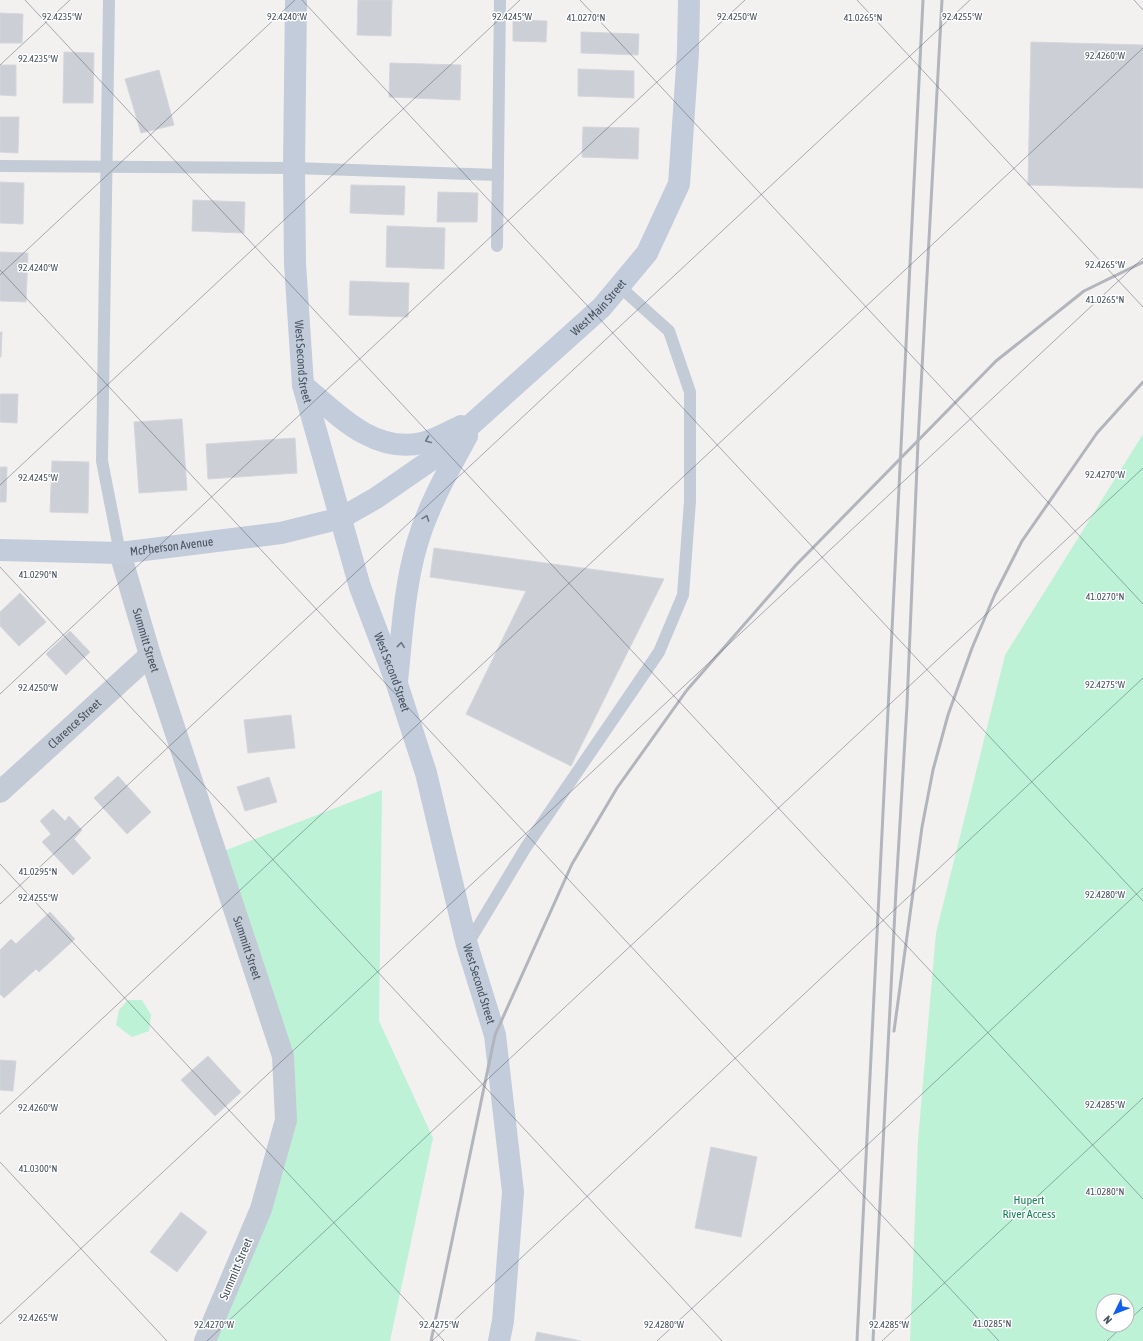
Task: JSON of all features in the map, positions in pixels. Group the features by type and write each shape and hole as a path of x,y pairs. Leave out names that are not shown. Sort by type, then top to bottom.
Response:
{"main road":[{"name":"West Second Street","path":"296,0 294,168 295,264 303,385 360,587 397,684 426,773 467,945 495,1036 512,1192 503,1321 499,1341"},
{"name":"West Main Street","path":"341,518 376,498 434,458 602,307 647,253 679,184 688,52 689,0"},
{"path":"303,385 347,422 369,437 396,445 422,443 477,419"},
{"path":"397,684 406,592 416,544 429,509 477,419"},
{"name":"McPherson Avenue","path":"0,550 120,553 281,533 341,518"}],"street":[{"name":"Summitt Street","path":"120,553 150,655 283,1056 286,1120 261,1209 205,1341"},
{"name":"Clarence Street","path":"0,792 150,655"}],"lane":[{"path":"109,0 102,461 120,553"},
{"path":"497,246 500,0"},
{"path":"0,166 106,168 294,168 498,175"},
{"path":"467,945 526,846 659,652 684,595 690,501 690,392 669,331 619,286"}],"green space":[{"name":"Hupert River Access","path":"1143,434 1143,1341 910,1341 918,1140 936,933 1005,655"},
{"path":"382,790 379,1021 433,1138 390,1341 205,1341 286,1120 283,1056 216,854"},
{"path":"128,1000 142,1000 151,1015 149,1031 132,1037 116,1025 119,1010"}],"building":[{"path":"358,0 392,0 391,36 357,35"},
{"path":"0,13 23,14 22,43 0,43"},
{"path":"513,20 547,21 546,42 513,41"},
{"path":"581,32 639,34 638,55 581,53"},
{"path":"1031,42 1143,45 1143,188 1028,185"},
{"path":"64,52 94,53 93,103 63,103"},
{"path":"390,63 461,65 460,100 389,97"},
{"path":"0,65 16,65 16,96 0,95"},
{"path":"578,69 634,71 634,98 578,96"},
{"path":"159,70 174,125 141,133 125,79"},
{"path":"0,117 19,117 18,153 0,152"},
{"path":"583,127 639,128 638,159 582,157"},
{"path":"0,182 24,183 23,224 0,223"},
{"path":"351,185 405,186 404,215 350,213"},
{"path":"438,192 478,193 477,222 437,222"},
{"path":"193,200 245,202 244,233 192,231"},
{"path":"387,226 445,228 444,269 386,267"},
{"path":"0,252 28,253 26,302 0,301"},
{"path":"350,281 409,283 408,317 349,315"},
{"path":"0,332 2,332 1,357 0,357"},
{"path":"0,394 18,394 17,423 0,422"},
{"path":"182,419 187,490 139,493 134,422"},
{"path":"295,438 297,473 208,479 206,444"},
{"path":"52,461 89,462 88,513 50,512"},
{"path":"0,467 7,467 6,502 0,502"},
{"path":"434,548 664,579 571,766 466,714 526,591 430,577"},
{"path":"20,593 46,622 19,646 0,626 0,612"},
{"path":"70,631 90,652 66,675 46,654"},
{"path":"291,715 295,748 248,753 244,720"},
{"path":"118,776 151,812 127,834 94,798"},
{"path":"269,777 277,802 245,811 237,787"},
{"path":"53,809 65,821 69,816 82,830 74,839 91,858 73,875 42,842 51,834 40,821"},
{"path":"50,912 75,939 39,972 36,969 4,998 0,994 0,950 11,939 16,944"},
{"path":"208,1056 241,1092 215,1116 181,1080"},
{"path":"0,1060 16,1061 13,1091 0,1090"},
{"path":"711,1147 757,1157 741,1237 695,1228"},
{"path":"181,1212 207,1232 177,1272 150,1252"},
{"path":"537,1332 581,1341 535,1341"}],"railway":[{"path":"857,1341 923,0"},
{"path":"873,1341 907,705 918,442 942,0"},
{"path":"431,1341 495,1035 572,864 617,788 687,690 796,565 996,361 1084,291 1143,262"},
{"path":"894,1031 922,827 933,770 948,715 972,648 995,594 1022,541 1097,433 1143,382"}]}
